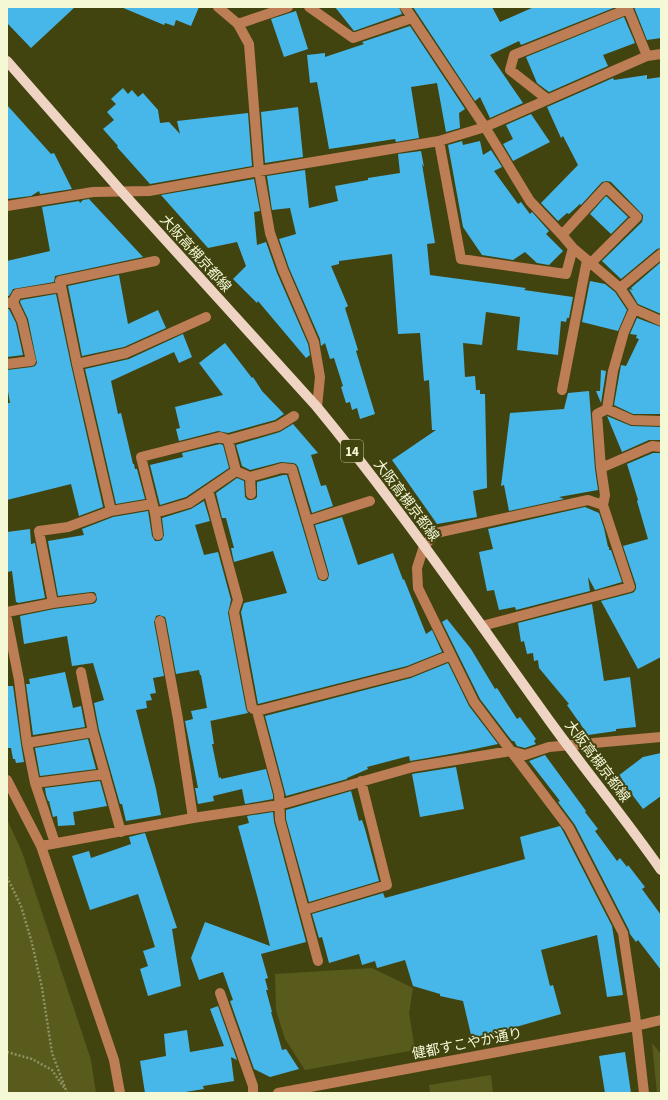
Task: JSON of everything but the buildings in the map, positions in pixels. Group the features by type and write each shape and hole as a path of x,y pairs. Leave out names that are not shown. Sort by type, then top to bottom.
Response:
{"main road":[{"name":"大阪高槻京都線","path":"7,61 122,192 317,407 339,434 424,546 568,746 642,842 661,870"}],"street":[{"path":"218,7 238,24 249,44 259,171 270,233 283,270 314,342 320,377 317,407"},
{"path":"238,24 288,7"},
{"path":"308,7 353,38 412,18"},
{"path":"404,7 485,127 530,201 573,248 620,288 634,309 661,321"},
{"path":"547,99 510,70 514,55 628,9 646,56"},
{"path":"7,206 93,192 149,191 439,141 485,127 646,56 661,54"},
{"path":"439,141 461,259 566,274 573,248"},
{"path":"562,235 606,187 637,217 589,262 562,390"},
{"path":"620,288 661,254"},
{"path":"112,511 77,364 60,281 155,261"},
{"path":"7,364 30,361 22,321 10,302 17,294 61,287"},
{"path":"607,409 613,371 624,332 634,309"},
{"path":"77,364 126,353 206,317"},
{"path":"607,409 632,420 661,421"},
{"path":"482,626 630,588 603,505 605,495 601,468 597,414 607,409"},
{"path":"158,535 141,457 220,437 228,440 278,426 294,416"},
{"path":"228,440 236,471"},
{"path":"601,468 652,446 661,447"},
{"path":"236,471 250,477 282,468 292,469 323,575"},
{"path":"53,603 39,531 68,527 112,511 153,508 189,503 236,471"},
{"path":"250,477 252,494"},
{"path":"208,490 238,600 234,612 252,708 257,711 279,794 280,820 318,961"},
{"path":"603,505 588,500 436,532 424,546 417,568 418,588 474,702 569,828 623,933 644,1093"},
{"path":"307,521 370,501"},
{"path":"7,612 53,603 91,598"},
{"path":"7,619 19,680 27,743 35,783 55,843"},
{"path":"160,621 178,719 193,818"},
{"path":"257,711 409,672 451,655"},
{"path":"81,672 93,732 121,832"},
{"path":"27,743 93,732"},
{"path":"41,846 193,818 279,805 413,767 511,751 525,755 549,747 661,738"},
{"path":"35,783 105,774"},
{"path":"7,780 41,846 114,1060 120,1093"},
{"path":"304,910 387,885 361,781"},
{"path":"220,993 253,1086 253,1093"},
{"name":"健都すこやか通り","path":"278,1093 636,1026 661,1020"}],"path":[{"path":"7,877 21,906 32,943 42,988 52,1053 67,1093"},
{"path":"7,1052 32,1059 52,1070 67,1093"}],"shaded area":[{"path":"7,819 22,852 91,1060 96,1093 7,1093"},
{"path":"372,968 413,988 409,1013 415,1050 305,1070 285,1039 276,1010 275,974"},
{"path":"652,1043 661,1054 661,1093 657,1093"},
{"path":"491,1075 493,1093 430,1093 429,1085"}]}
